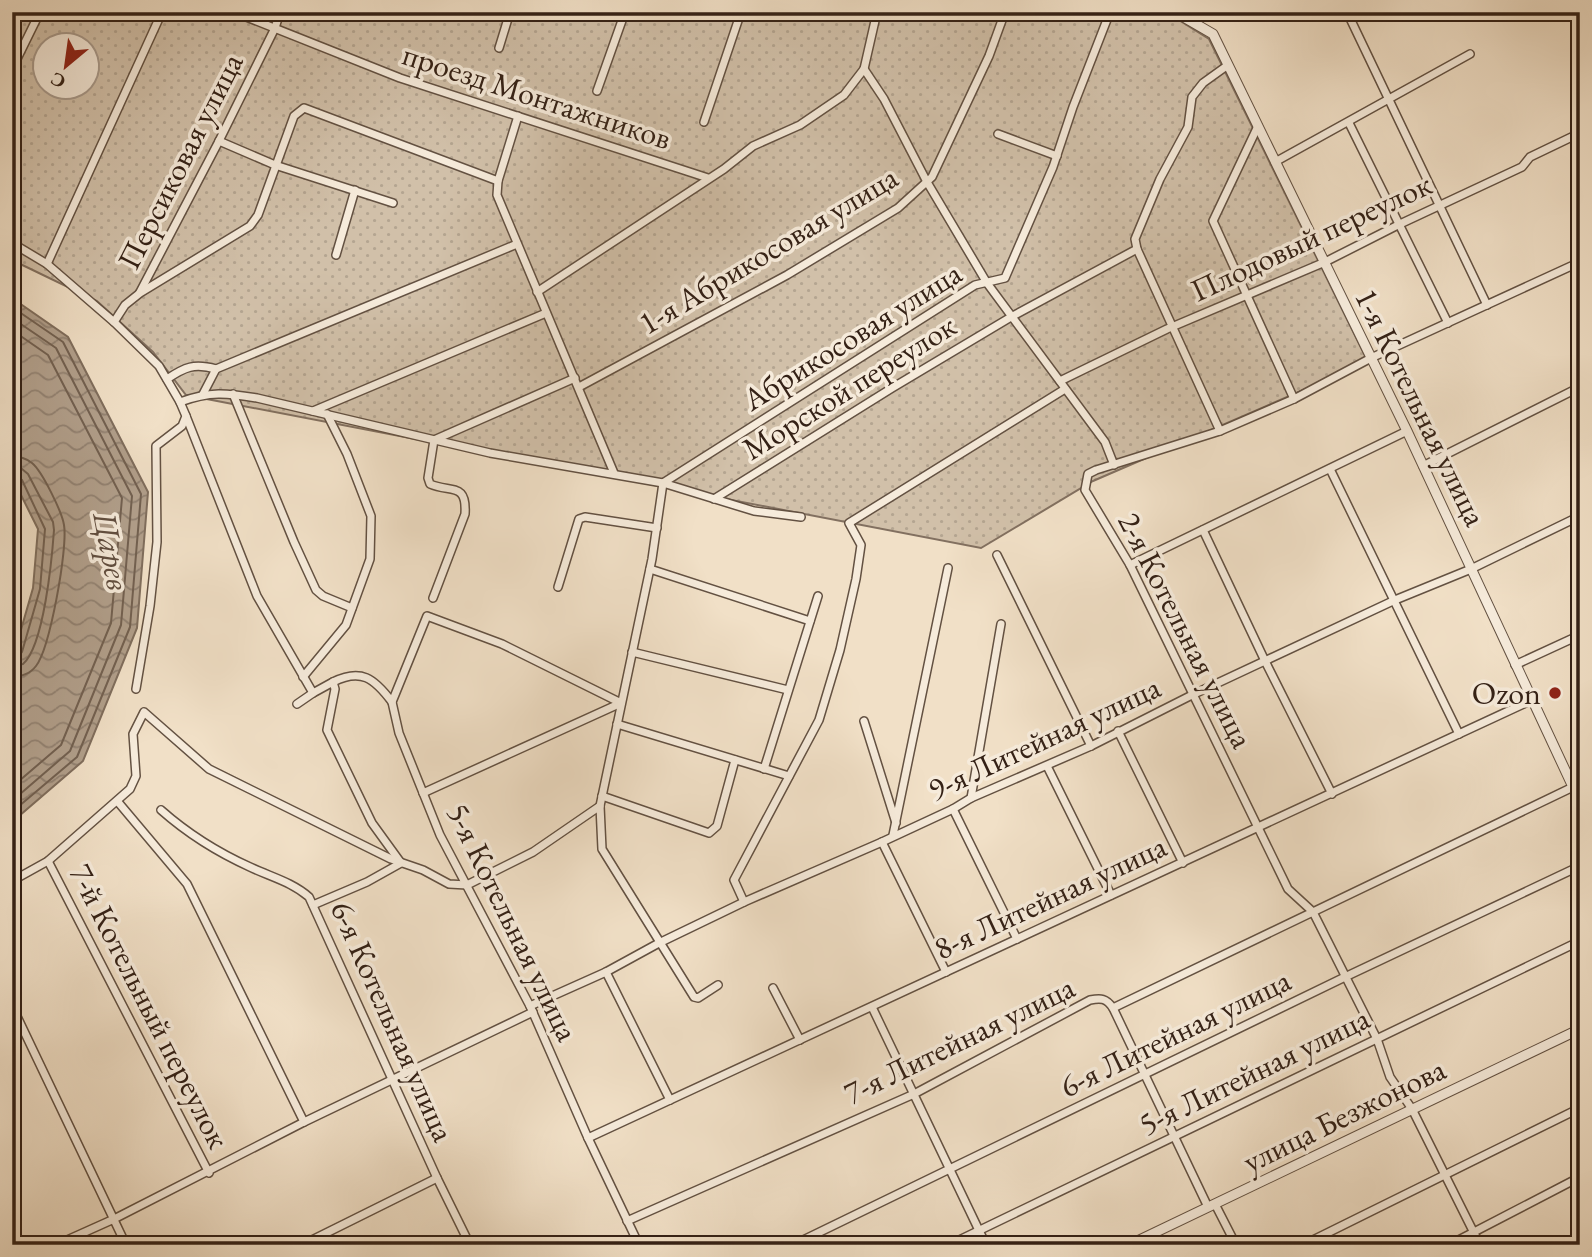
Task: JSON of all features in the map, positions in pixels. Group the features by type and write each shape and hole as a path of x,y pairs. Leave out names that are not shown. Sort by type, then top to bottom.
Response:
{"street":[{"path":"12,69 40,12"},
{"path":"47,264 162,12"},
{"name":"проезд Монтажников","path":"234,12 400,78 708,178"},
{"name":"Персиковая улица","path":"140,293 219,141 275,28 280,12"},
{"path":"499,48 510,12"},
{"path":"597,91 625,12"},
{"path":"705,122 741,12"},
{"path":"537,292 724,169 753,146 800,125 844,95 864,69 877,12"},
{"name":"1-я Абрикосовая улица","path":"579,387 787,275 898,208 932,177 989,56 1005,12"},
{"path":"1093,12 1110,14"},
{"name":"1-я Котельная улица","path":"1175,12 1213,34 1407,431 1580,802"},
{"path":"1347,12 1487,304"},
{"name":"Абрикосовая улица","path":"663,484 975,285 1001,280 1007,275 1110,14"},
{"path":"1275,162 1471,54"},
{"path":"1220,431 1137,249 1135,239 1160,178 1188,127 1192,97 1203,83 1228,65"},
{"path":"864,69 884,99 927,182 988,283 1105,442 1114,465 1220,431 1294,399 1371,358 1580,262"},
{"path":"114,322 125,305 140,293 250,226 258,215 295,116 304,108 498,181"},
{"path":"518,116 498,181 497,195 614,473"},
{"path":"1349,122 1448,323"},
{"path":"1258,126 1213,221 1294,399"},
{"name":"Плодовый переулок","path":"1060,381 1172,327 1325,262 1521,167 1530,157 1580,133"},
{"path":"998,134 1056,156"},
{"path":"219,141 275,165 393,203"},
{"path":"336,255 355,190"},
{"path":"12,243 47,264 114,322 159,366 186,416 257,596 313,693"},
{"path":"167,379 183,369 200,365 216,369 517,244"},
{"name":"Морской переулок","path":"714,499 892,387 1011,317 1137,249"},
{"path":"313,411 546,313"},
{"path":"203,394 216,369"},
{"path":"434,440 575,378"},
{"path":"1423,466 1580,387"},
{"path":"744,902 734,880 819,720 840,650 861,545 849,523 1065,389"},
{"path":"180,402 203,394 233,394 490,453 614,473 754,510 801,517"},
{"path":"233,394 316,590 352,608"},
{"path":"303,677 346,625 370,559 372,516 347,454 327,414"},
{"path":"136,690 157,542 156,446 181,426 186,416"},
{"path":"1130,565 1407,431"},
{"path":"433,598 465,514 466,503 459,491 430,484 428,478 434,440"},
{"name":"2-я Котельная улица","path":"1114,465 1087,474 1085,490 1130,565 1288,889 1313,912 1377,1039 1390,1077 1412,1109 1480,1245"},
{"path":"1329,469 1460,734"},
{"path":"663,484 650,569 600,806 602,849 694,997 698,998 718,985"},
{"name":"9-я Литейная улица","path":"57,1245 209,1172 744,902 1091,746 1192,695 1395,600 1471,569 1580,516"},
{"path":"558,587 579,519 585,517 657,528"},
{"path":"1203,530 1332,794"},
{"path":"997,555 1091,746"},
{"path":"893,835 948,568"},
{"path":"650,569 810,621"},
{"path":"764,769 818,596"},
{"path":"392,702 427,616 502,644 621,702"},
{"path":"971,798 1001,624"},
{"path":"1516,665 1580,635"},
{"path":"632,652 788,690"},
{"path":"298,704 332,682 351,674 362,676 379,685 392,702"},
{"path":"332,682 335,689 327,730 372,824 401,863"},
{"name":"8-я Литейная улица","path":"588,1138 1532,701"},
{"name":"5-я Котельная улица","path":"392,702 399,733 440,835 532,1009 588,1138 639,1245"},
{"path":"423,793 621,702"},
{"path":"12,881 48,861 130,789 136,776 133,734 144,712 209,769 449,884 467,885 533,852 600,806"},
{"path":"864,722 896,824"},
{"path":"617,724 789,776"},
{"path":"1118,731 1183,863"},
{"path":"602,796 709,833 717,826 736,760"},
{"path":"1047,766 1111,895"},
{"name":"7-я Литейная улица","path":"627,1221 915,1094 1090,1000 1107,1000 1113,1008 1571,783 1580,773"},
{"path":"118,802 187,884 304,1122"},
{"path":"953,809 1017,939"},
{"name":"6-я Котельная улица","path":"162,810 177,824 236,860 296,886 309,897 437,1178 471,1245"},
{"path":"882,842 946,972"},
{"name":"7-й Котельный переулок","path":"48,861 209,1172"},
{"path":"313,905 386,873 401,863"},
{"name":"6-я Литейная улица","path":"793,1245 1580,866"},
{"name":"5-я Литейная улица","path":"950,1245 1580,941"},
{"path":"606,972 670,1100"},
{"path":"773,988 800,1040"},
{"path":"12,1006 126,1245"},
{"path":"872,1007 986,1245"},
{"path":"1113,1008 1174,1137 1236,1245"},
{"name":"улица Безжонова","path":"1129,1245 1580,1029"},
{"path":"1303,1245 1580,1108"},
{"path":"1449,1245 1580,1177"},
{"path":"302,1245 437,1178"}],"shaded area":[{"path":"12,12 1166,12 1209,39 1368,362 1093,481 981,548 186,395 153,352 97,301 12,260"}],"water":[{"name":"Царев","path":"12,298 68,337 148,492 137,628 83,761 12,822 12,661 33,588 38,529 12,477"}],"place":[{"name":"Ozon","path":"1555,693"}]}
